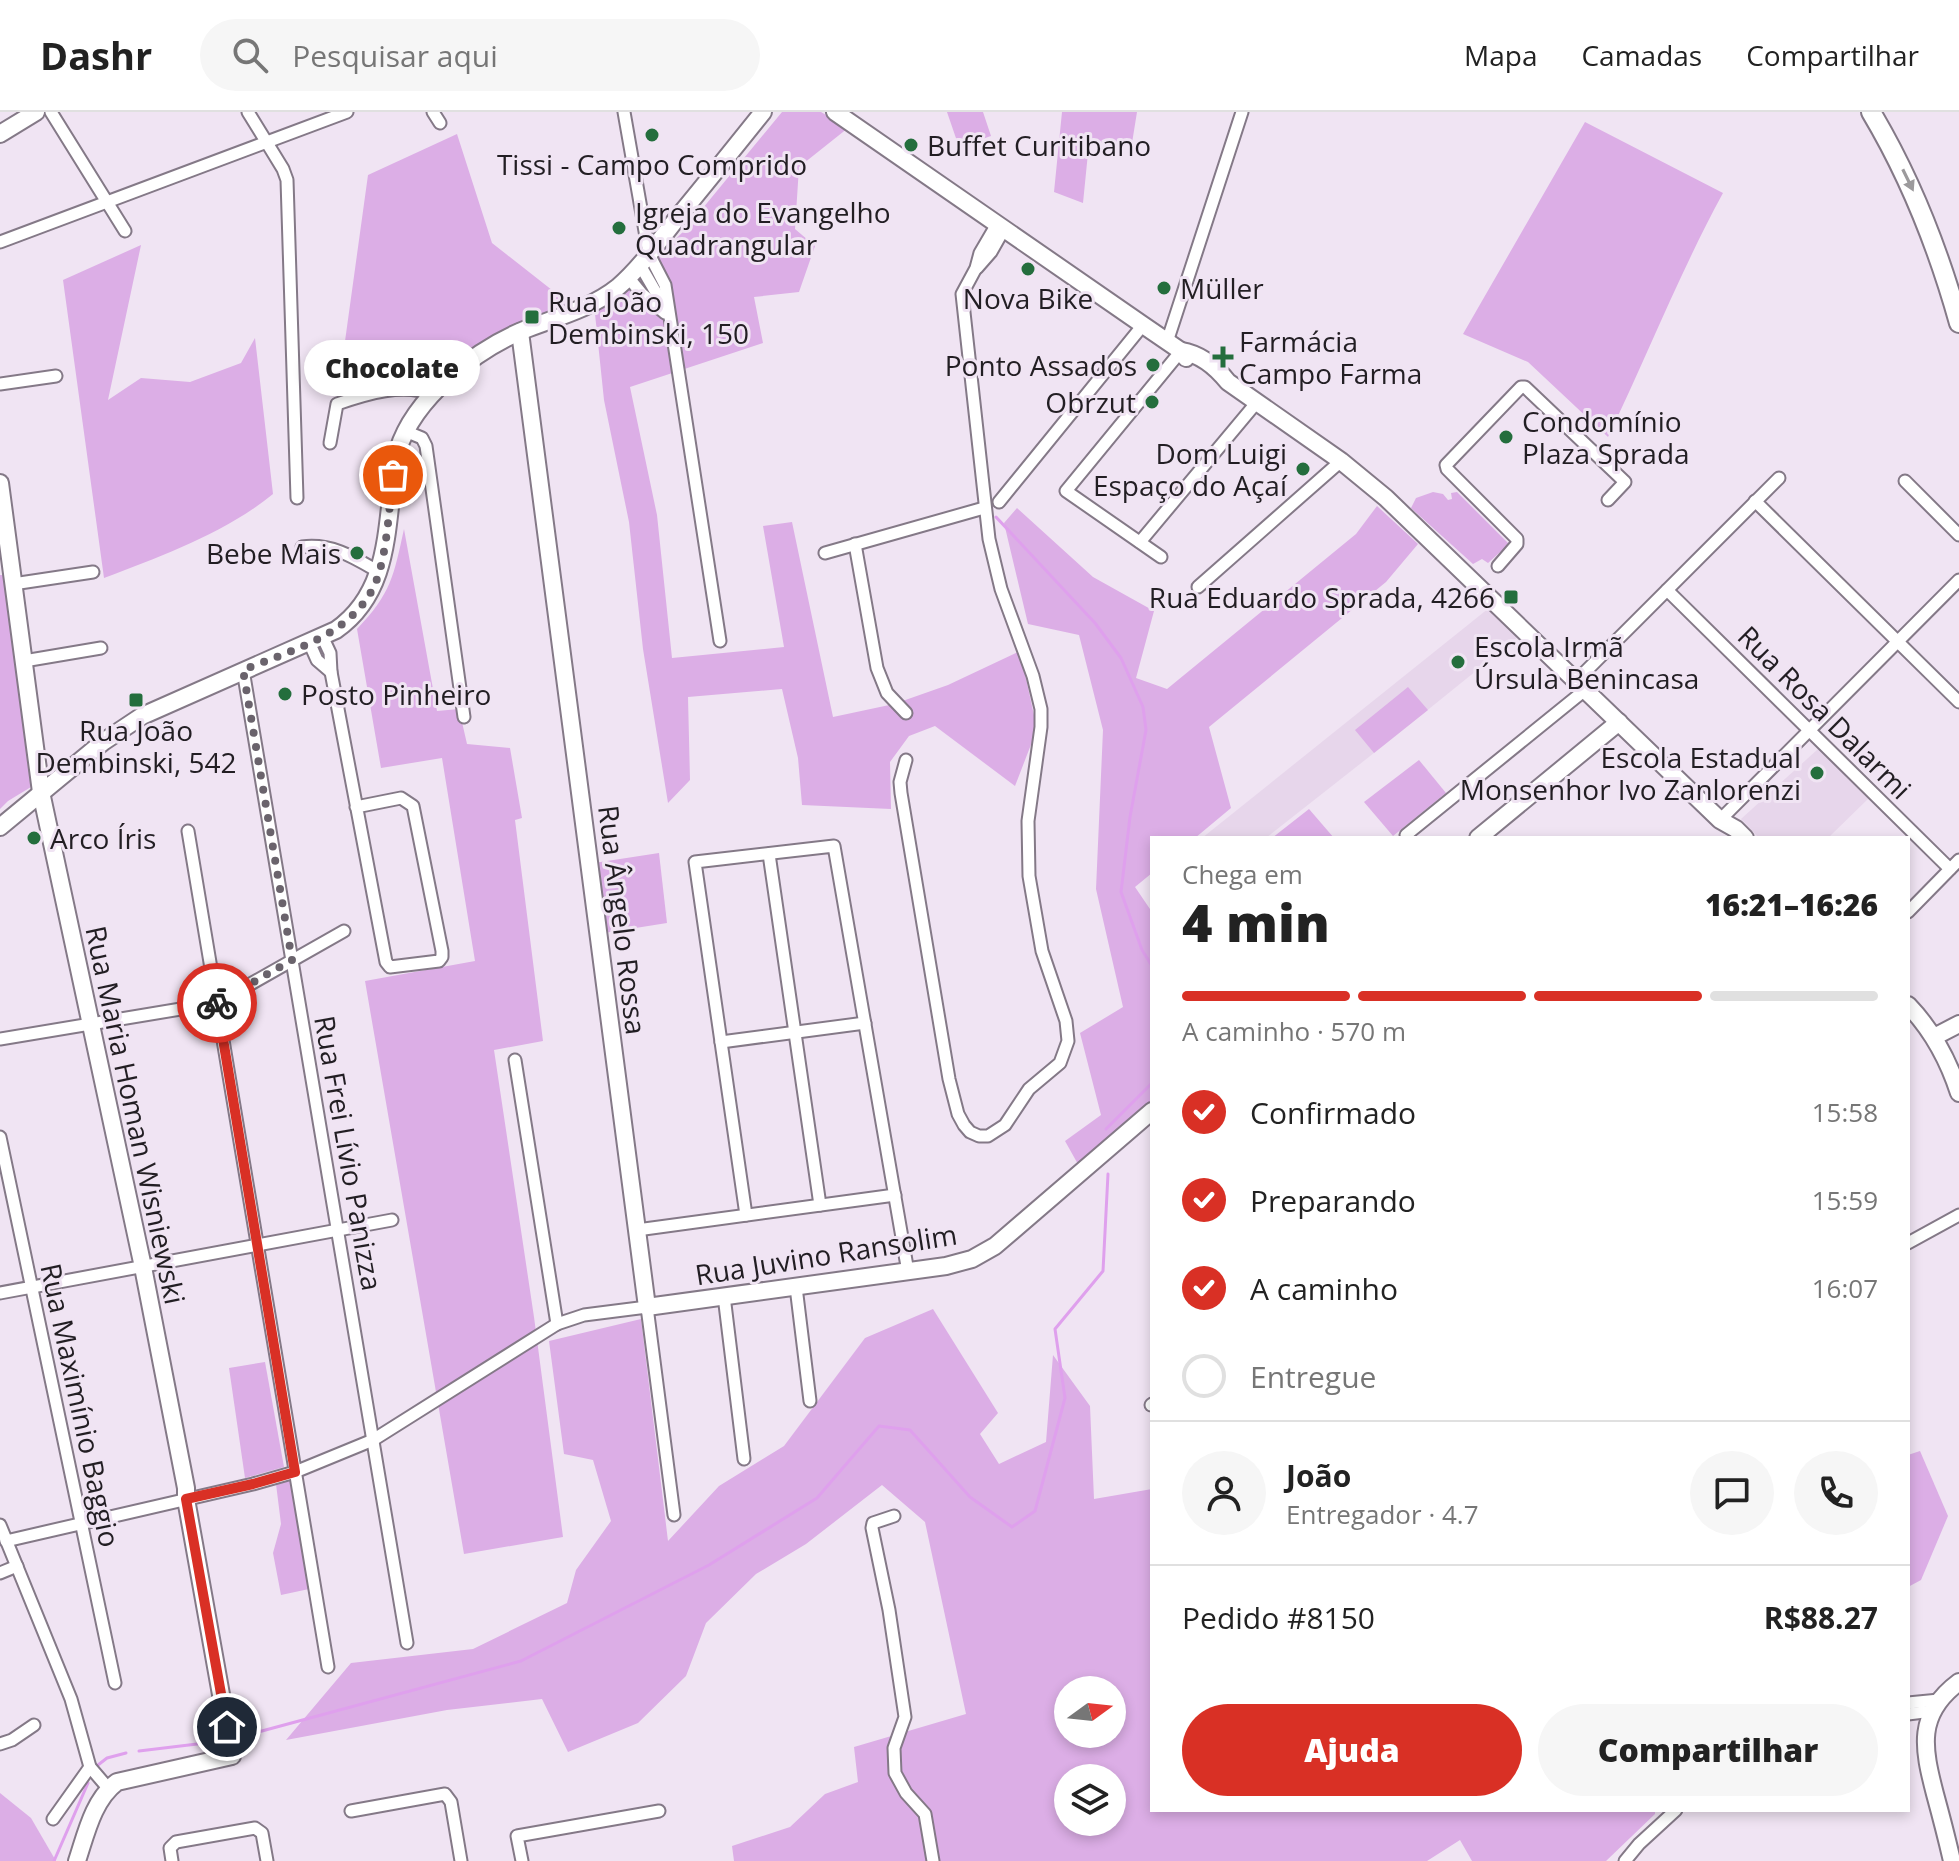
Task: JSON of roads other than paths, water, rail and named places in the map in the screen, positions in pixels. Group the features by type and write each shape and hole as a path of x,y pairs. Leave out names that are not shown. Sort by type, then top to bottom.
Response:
{"main road":[{"path":"1871,112 1919,203 1956,304 1959,323"}],"street":[{"path":"0,134 36,112"},
{"path":"51,112 125,231"},
{"path":"248,112 283,169 288,187 297,498"},
{"path":"0,242 347,112"},
{"path":"624,112 639,265 646,298 669,316"},
{"path":"0,827 133,721 181,696 336,630 357,613 367,601 379,572 396,460 405,431 433,395 479,354 520,332 596,301 639,265 763,112"},
{"path":"835,112 1143,325 1215,380 1228,382 1341,461 1403,513 1720,820 1743,836"},
{"path":"1161,557 1066,491 1174,347 1242,112"},
{"path":"906,760 900,782 901,793 949,1079 964,1125 970,1132 988,1136 1005,1125 1029,1089 1060,1063 1068,1031 1042,951 1029,876 1028,821 1041,709 1033,676 994,563 984,508 962,294 976,268 987,258 1001,226"},
{"path":"639,265 665,285 720,641"},
{"path":"999,502 1143,325"},
{"name":"Rua Ângelo Rossa","path":"520,332 674,1515"},
{"path":"0,384 56,376"},
{"path":"1498,566 1517,544 1517,539 1446,465 1521,387 1525,387 1625,482 1608,500"},
{"path":"330,443 337,404 362,396 408,389 433,395"},
{"path":"1140,542 1257,402"},
{"path":"405,431 422,438 426,446 464,717"},
{"path":"1198,587 1341,461"},
{"path":"1406,835 1581,686 1667,590 1779,478"},
{"path":"1905,481 1959,535"},
{"name":"Rua Maria Homan Wisniewski","path":"0,483 41,792 143,1267 186,1488 232,1756 125,1779 108,1788"},
{"path":"1755,501 1959,702"},
{"path":"825,553 984,508"},
{"path":"855,544 877,668 887,693 906,713"},
{"path":"302,547 317,545 345,553 379,572"},
{"path":"13,584 93,572"},
{"path":"1720,820 1959,580"},
{"name":"Rua Rosa Dalarmi","path":"1667,590 1809,730 1954,864"},
{"path":"316,639 330,653 331,672 356,807 387,965 439,961 442,951 415,810 410,802 401,798 356,807"},
{"path":"24,661 101,648"},
{"name":"Rua Frei Lívio Panizza","path":"243,670 407,1643"},
{"path":"1487,835 1619,722"},
{"path":"1720,820 1729,836"},
{"path":"188,831 328,1667"},
{"path":"746,1215 695,862 834,846 908,1272"},
{"path":"769,854 820,1205"},
{"path":"1910,910 1954,864"},
{"path":"0,1039 217,1003 344,931"},
{"path":"1910,1007 1934,1037 1959,1093"},
{"path":"721,1042 865,1023"},
{"path":"1934,1037 1959,1024"},
{"path":"515,1060 557,1324"},
{"name":"Rua Juvino Ransolim","path":"647,1307 959,1264 984,1254 1150,1113"},
{"name":"Rua Maximínio Baggio","path":"0,1137 115,1683"},
{"path":"637,1230 895,1195"},
{"path":"1910,1242 1959,1215"},
{"path":"0,1293 392,1220"},
{"path":"796,1287 810,1401"},
{"path":"724,1296 744,1459"},
{"path":"6,1541 295,1472 373,1440 557,1324 584,1315 647,1307"},
{"path":"894,1516 877,1520 872,1528 891,1622 905,1717 894,1748 894,1760 899,1783 925,1814 933,1861"},
{"path":"0,1525 71,1699 90,1767 108,1788 93,1816 77,1861"},
{"path":"0,1573 17,1566"},
{"path":"1952,1861 1926,1756 1925,1733 1936,1706 1959,1682"},
{"path":"1910,1703 1936,1706"},
{"path":"1910,1713 1936,1706"},
{"path":"0,1744 34,1725"},
{"path":"53,1819 90,1767"},
{"path":"351,1811 445,1794 451,1802 461,1861"},
{"path":"522,1861 517,1836 659,1811"},
{"path":"1625,1861 1674,1812"},
{"path":"172,1861 170,1848 176,1842 255,1828 262,1833 267,1861"}],"waterway":[{"path":"996,517 1095,623 1121,658 1143,707 1146,730 1130,817 1121,892 1142,950 1150,963"},
{"path":"1106,1129 1150,1085"},
{"path":"236,1738 521,1661 709,1565 817,1498 879,1426 910,1430 970,1497 1012,1527 1035,1511 1065,1398 1055,1329 1103,1271 1108,1174"},
{"path":"139,1751 222,1741"},
{"path":"98,1765 107,1758 126,1753"},
{"path":"54,1861 88,1783"}],"place":[{"name":"Tissi - Campo Comprido","path":"652,135"},
{"name":"Buffet Curitibano","path":"911,145"},
{"name":"Igreja do Evangelho Quadrangular","path":"619,228"},
{"name":"Nova Bike","path":"1028,269"},
{"name":"Müller","path":"1164,288"},
{"name":"Rua João Dembinski, 150","path":"532,317"},
{"name":"Farmácia Campo Farma","path":"1223,357"},
{"name":"Ponto Assados","path":"1153,365"},
{"name":"Obrzut","path":"1152,402"},
{"name":"Condomínio Plaza Sprada","path":"1506,437"},
{"name":"Dom Luigi Espaço do Açaí","path":"1303,469"},
{"name":"Chocolate","path":"393,475"},
{"name":"Bebe Mais","path":"357,553"},
{"name":"Rua Eduardo Sprada, 4266","path":"1511,597"},
{"name":"Escola Irmã Úrsula Benincasa","path":"1458,662"},
{"name":"Posto Pinheiro","path":"285,694"},
{"name":"Rua João Dembinski, 542","path":"136,700"},
{"name":"Escola Estadual Monsenhor Ivo Zanlorenzi","path":"1817,773"},
{"name":"Arco Íris","path":"34,838"}]}
